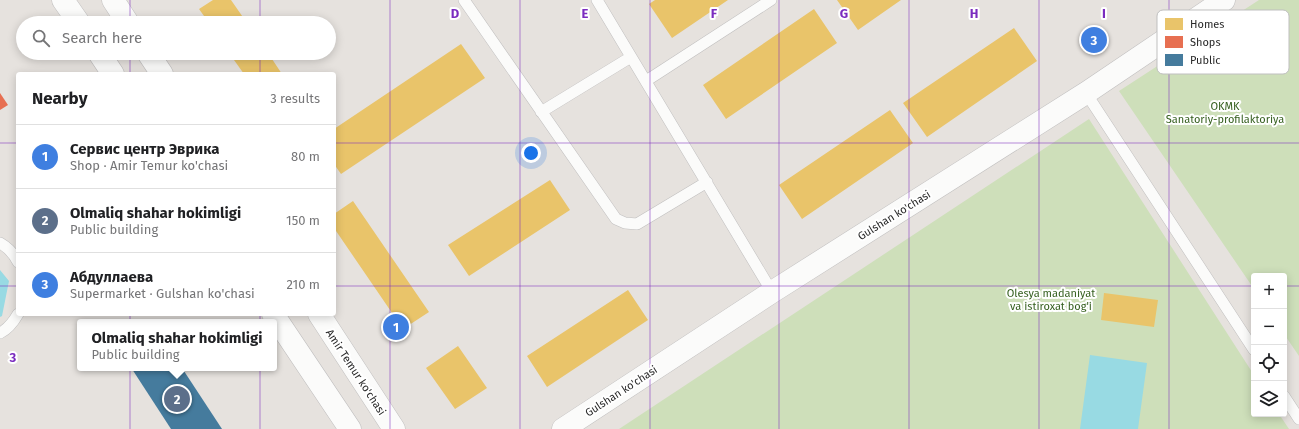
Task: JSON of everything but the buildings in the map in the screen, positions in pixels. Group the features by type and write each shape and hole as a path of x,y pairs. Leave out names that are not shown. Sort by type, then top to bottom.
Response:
{"street":[{"path":"63,0 74,16"},
{"path":"113,0 123,16"},
{"name":"Gulshan ko'chasi","path":"1209,10 1224,0"},
{"name":"Gulshan ko'chasi","path":"563,429 772,292 1086,93 1157,45"},
{"path":"104,60 112,72"},
{"path":"153,60 161,72"},
{"name":"Amir Temur ko'chasi","path":"320,316 394,429"},
{"path":"277,320 350,429"}],"lane":[{"path":"464,0 616,219 625,223 637,224 707,182"},
{"path":"597,0 772,292"},
{"path":"646,81 771,0"},
{"path":"541,112 632,57"},
{"path":"1086,93 1251,345"},
{"path":"0,242 5,245 16,257"},
{"path":"0,333 12,323 17,316"},
{"path":"1287,401 1299,419"}],"green space":[{"name":"OKMK Sanatoriy-profilaktoriya","path":"1259,0 1299,0 1299,356 1287,338 1287,273 1251,273 1251,285 1119,91 1157,66 1157,74 1289,74 1289,10 1244,10"},
{"name":"Olesya madaniyat va istiroxat bog'i","path":"1089,119 1251,370 1251,417 1281,417 1289,429 619,429"}],"water":[{"path":"0,270 9,281 2,316 0,317"},
{"path":"1090,355 1147,363 1138,429 1080,429"}],"place":[{"name":"Абдуллаева","path":"1094,40"},
{"name":"Сервис центр Эврика","path":"396,327"},
{"name":"Olmaliq shahar hokimligi","path":"177,399"}]}
